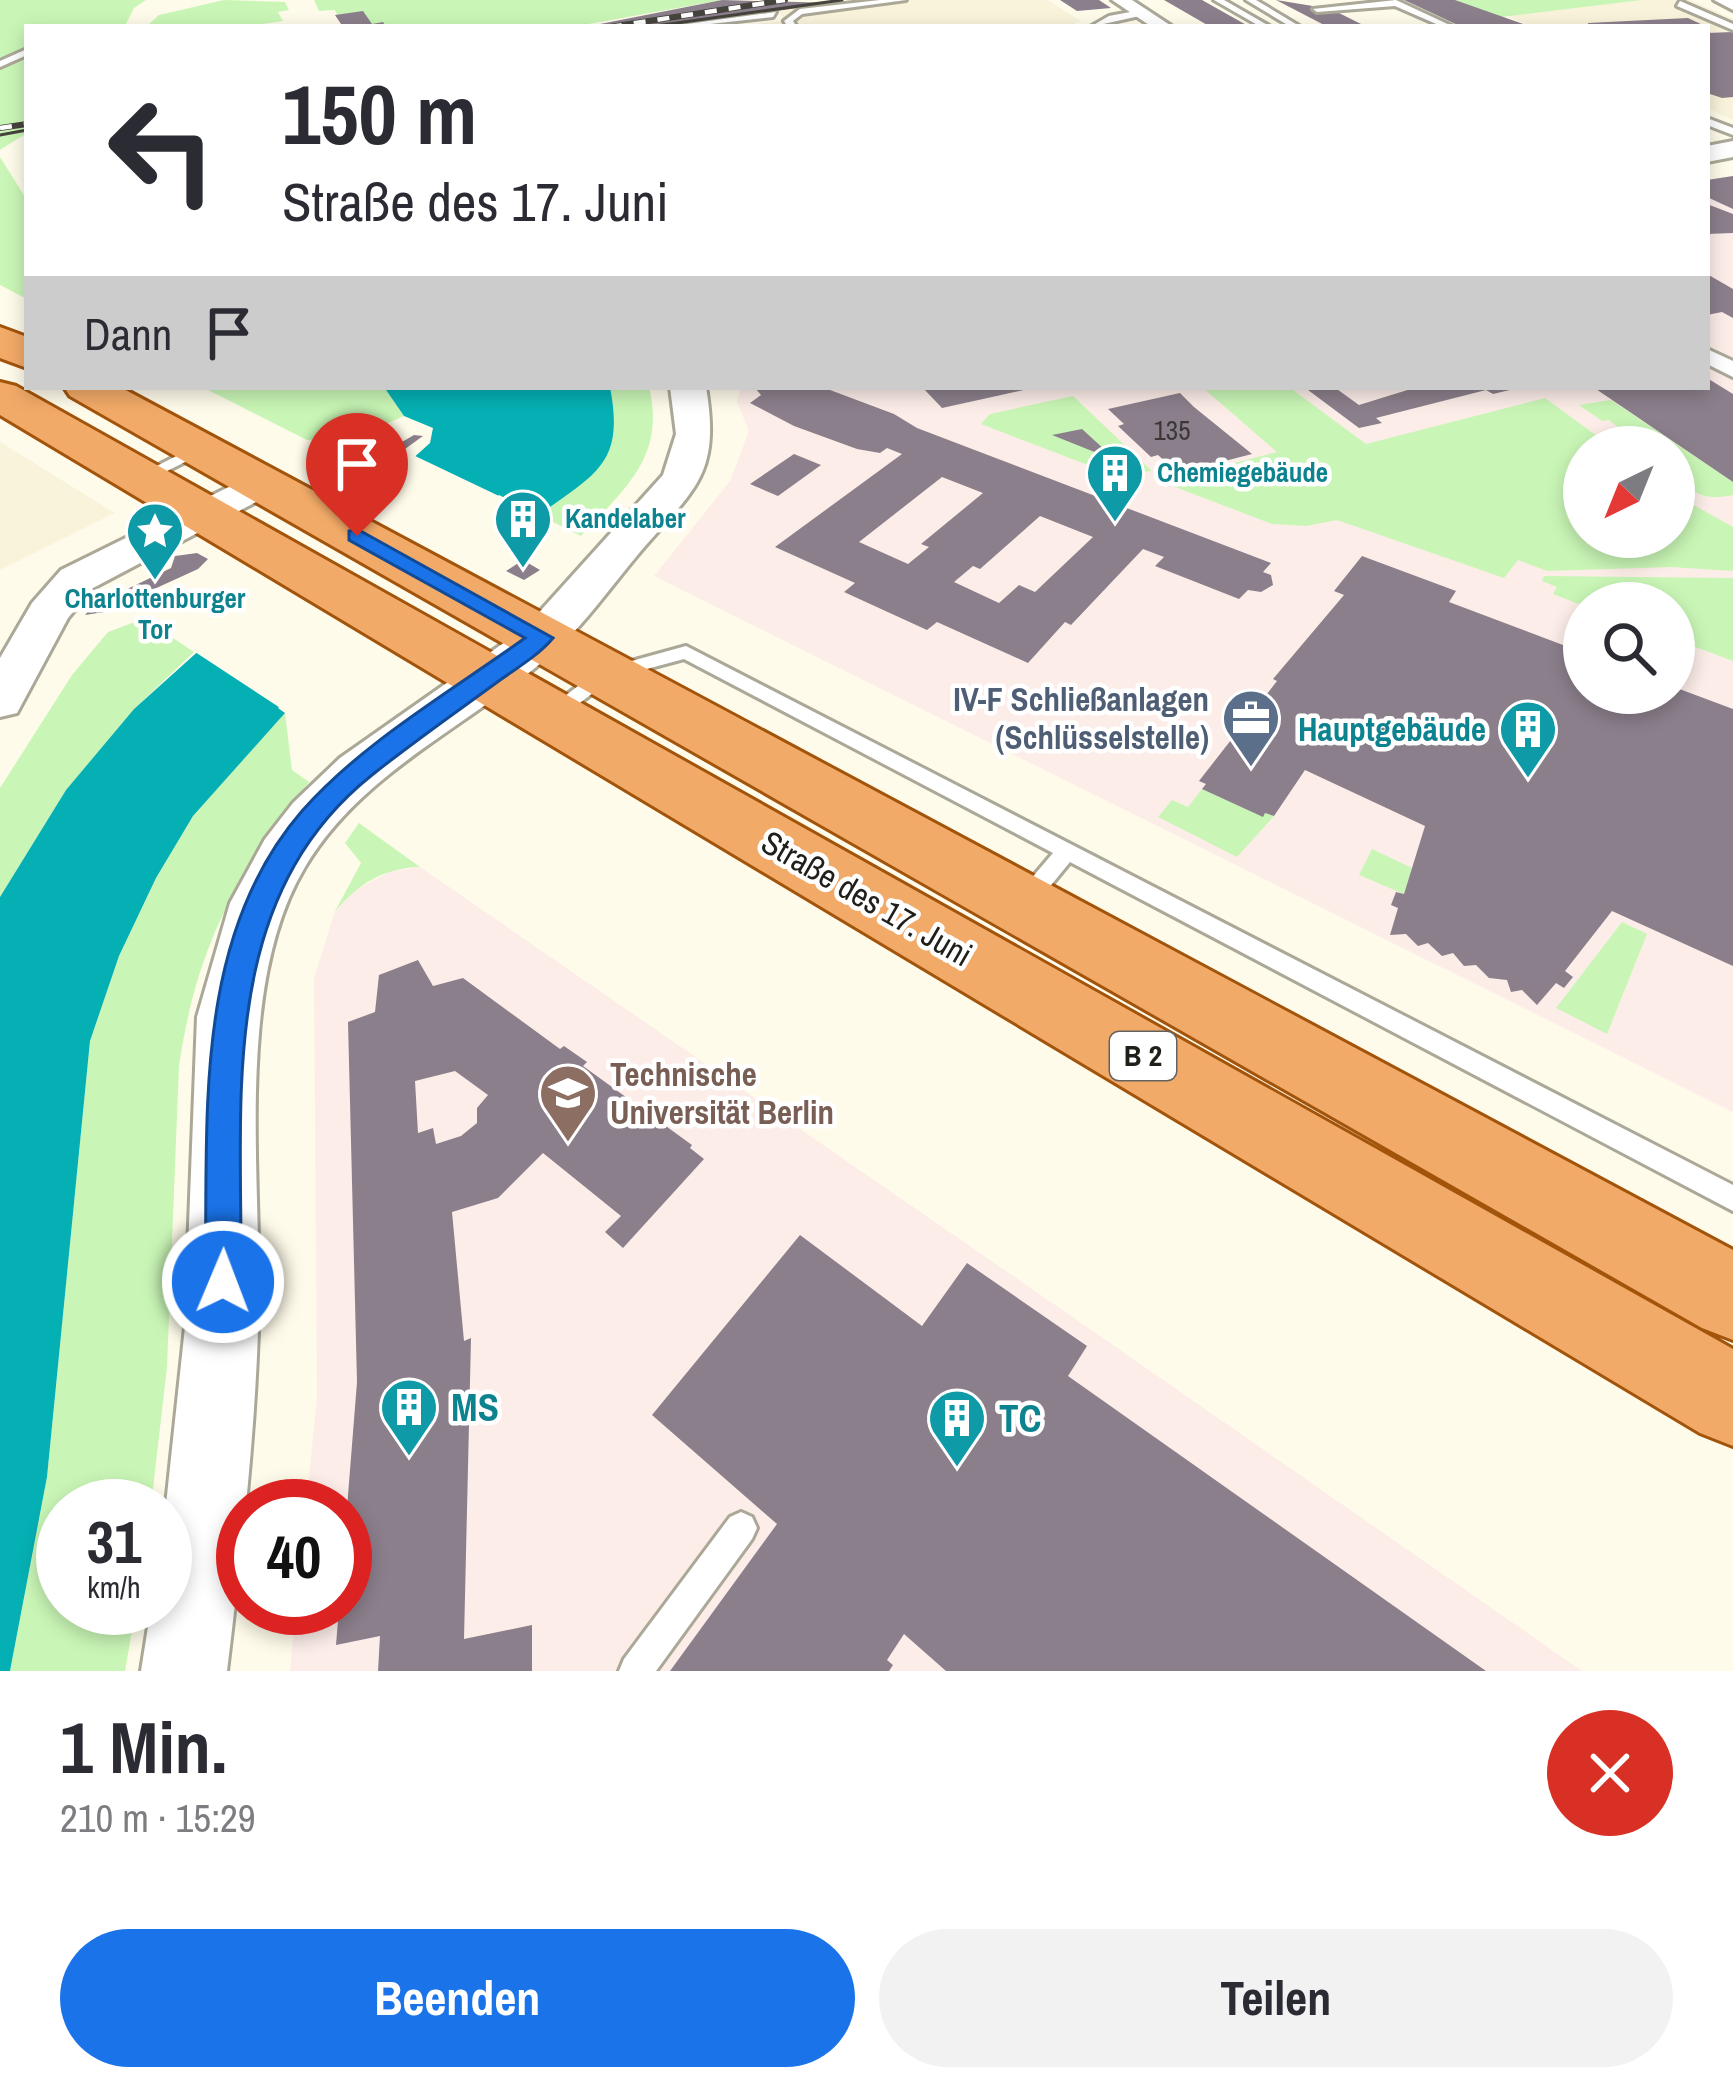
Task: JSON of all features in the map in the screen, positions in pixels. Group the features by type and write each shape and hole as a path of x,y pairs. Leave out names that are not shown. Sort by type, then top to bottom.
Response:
{"main road":[{"name":"Straße des 17. Juni","path":"92,390 472,600 513,658"},
{"name":"Straße des 17. Juni","path":"0,396 415,638 513,658 1617,1283 1733,1297"},
{"name":"Straße des 17. Juni","path":"578,695 1022,905 1617,1283 1733,1400"}],"street":[{"path":"1114,16 1142,13 1159,24"},
{"path":"184,1671 212,1463 222,1327 228,1017 258,903 284,854 312,817 358,771 513,658 682,478 695,434 688,390"},
{"path":"0,701 48,613 77,578 261,483"}],"lane":[{"path":"790,24 788,21 800,12 902,0"},
{"path":"1218,0 1262,24"},
{"path":"1250,0 1292,24"},
{"path":"1307,0 1320,9 1396,2 1444,24"},
{"path":"1729,2 1680,4 1733,28"},
{"path":"1278,15 1298,11"},
{"path":"707,24 773,14"},
{"path":"141,478 200,449"},
{"path":"578,695 686,652 1733,1199"},
{"path":"1022,905 1067,851"},
{"path":"636,1671 741,1528"}],"shaded area":[{"path":"864,0 1048,0 1081,21 756,24 785,20 777,10"},
{"path":"1642,0 1691,0 1733,19 1733,120 1710,109 1710,24 1525,24 1508,16"},
{"path":"1733,176 1733,1112 654,576 730,481 749,431 737,402 740,390 1710,390 1710,180"},
{"path":"0,442 115,513 0,570"},
{"name":"Technische Universität Berlin","path":"420,867 1582,1671 290,1671 293,1635 372,1635 372,1479 309,1479 317,1397 314,978 334,914 350,893 391,871"}],"green space":[{"path":"0,0 146,0 134,8 126,24 24,24 24,135 0,150"},
{"path":"224,0 285,2 289,10 278,12 283,21 263,24 149,24 159,15"},
{"path":"314,0 722,0 589,24 342,24 335,10 319,11"},
{"path":"1455,0 1642,0 1494,18"},
{"path":"0,157 24,195 24,297 0,285"},
{"path":"208,390 386,390 404,416 356,437 307,440"},
{"path":"610,390 649,390 653,412 647,452 626,486 581,536 539,515 601,464 609,450 614,413"},
{"path":"1205,390 1293,390 1366,444 1545,398 1583,426 1563,426 1563,558 1695,558 1695,506 1733,527 1733,571 1671,567 1547,571 1518,560 1504,578 1337,520 1306,526 1272,524 1162,482 1277,452"},
{"path":"1073,396 1152,471 1114,475 981,424 990,414"},
{"path":"1611,400 1650,426 1617,426 1579,405"},
{"path":"1695,456 1733,482 1733,495 1695,492"},
{"path":"1544,576 1733,578 1733,661 1695,647 1695,582 1563,582 1563,598 1553,594 1557,587 1542,581"},
{"path":"132,623 152,624 194,652 134,709 66,790 0,897 0,788 72,675 108,632"},
{"path":"285,713 292,770 309,782 260,850 223,915 196,984 179,1066 167,1367 154,1479 47,1479 90,1041 119,956 156,878 193,816"},
{"path":"1202,789 1262,816 1274,816 1237,857 1158,817 1172,800 1188,807"},
{"path":"359,823 420,867 371,880 334,913 361,863 345,843"},
{"path":"1372,849 1412,868 1404,894 1359,875"},
{"path":"1622,922 1647,934 1607,1034 1556,1008"},
{"path":"36,1535 36,1635 131,1635 125,1671 10,1671"}],"water":[{"path":"386,390 610,390 614,413 609,450 590,476 539,515 499,495 278,708 285,713 193,816 156,878 119,956 90,1041 47,1477 36,1479 36,1535 10,1671 0,1671 0,897 66,790 134,709 430,443 433,428 404,416"}],"pier":[{"path":"413,455 545,518 536,521 500,502 287,708 291,715 189,648 387,471"}],"building":[{"path":"722,0 834,3 683,24 600,24"},
{"path":"1060,0 1099,0 1111,8 1077,11"},
{"path":"1164,0 1202,0 1245,24 1206,24"},
{"path":"1276,0 1331,9 1361,24 1322,24"},
{"path":"1404,0 1455,0 1523,24 1456,24"},
{"path":"363,11 372,24 341,24 335,15"},
{"path":"1688,18 1701,24 1588,24"},
{"path":"1733,32 1733,97 1710,94 1710,33"},
{"path":"1733,176 1733,209 1710,198 1710,180"},
{"path":"1710,205 1733,214 1733,233 1710,234"},
{"path":"1710,276 1733,289 1733,318 1722,312 1710,314"},
{"path":"1710,380 1733,394 1733,482 1695,456 1695,426 1650,426 1597,390 1710,390"},
{"name":"Chemiegebäude","path":"757,390 830,390 894,414 917,428 1271,563 1263,572 1271,575 1273,585 1261,592 1248,590 1239,599 1155,566 1164,557 1143,549 1028,663 937,622 927,630 844,592 855,583 775,547 902,454 887,448 880,453 857,449 794,426 750,403 761,395","holes":["942,477 983,493 921,544 929,547 908,564 859,542","1040,516 1093,537 1035,592 1019,585 999,603 954,582 973,566 980,569"]},
{"path":"925,390 1023,390 942,408"},
{"path":"1308,390 1338,390 1359,405 1408,390 1486,390 1376,418 1382,423 1359,428"},
{"path":"1180,393 1252,454 1178,473 1158,455 1151,457 1118,426 1124,424 1108,409"},
{"path":"1082,429 1117,461 1052,435"},
{"path":"414,435 423,436 355,485 341,488 328,483 335,480 333,471 350,472"},
{"path":"794,454 821,465 778,496 750,484"},
{"path":"197,553 208,559 198,569 104,612 85,615 94,605 171,568 175,556"},
{"name":"Hauptgebäude","path":"1362,556 1456,591 1449,602 1563,645 1563,714 1695,714 1695,695 1733,709 1733,966 1612,911 1565,971 1573,977 1564,988 1556,983 1537,1005 1522,990 1511,992 1507,980 1489,978 1476,965 1464,966 1453,953 1442,956 1428,943 1418,946 1406,934 1390,935 1398,908 1391,905 1396,892 1404,894 1425,826 1305,770 1274,816 1265,813 1263,817 1202,789 1206,784 1199,781 1277,681 1273,679 1344,595 1334,591"},
{"name":"Kandelaber","path":"523,560 540,570 524,580 506,571"},
{"path":"418,960 433,986 463,978 560,1049 564,1046 587,1062 583,1066 692,1145 704,1159 623,1248 605,1232 621,1216 543,1153 498,1198 452,1212 464,1341 471,1338 464,1639 532,1625 532,1671 378,1671 380,1636 336,1645 337,1635 372,1635 372,1479 349,1479 357,1382 348,1022 375,1012 379,975","holes":["455,1071 488,1095 477,1108 477,1123 461,1136 436,1144 433,1128 418,1133 415,1081"]},
{"name":"TC","path":"800,1235 922,1326 967,1263 1087,1346 1068,1376 1486,1671 946,1671 904,1634 887,1660 893,1665 889,1671 670,1671 777,1524 652,1415"}],"tram line":[{"path":"670,24 842,0"},
{"path":"0,135 24,131"}],"railway":[{"path":"629,24 785,0"},
{"path":"0,128 24,124"}],"place":[{"name":"Chemiegebäude","path":"1115,524"},
{"name":"Kandelaber","path":"523,570"},
{"name":"Charlottenburger Tor","path":"155,582"},
{"name":"IV-F Schließanlagen (Schlüsselstelle)","path":"1251,769"},
{"name":"Hauptgebäude","path":"1528,780"},
{"name":"Technische Universität Berlin","path":"568,1144"},
{"name":"MS","path":"409,1458"},
{"name":"TC","path":"957,1469"}],"route":[{"path":"223,1282 228,1017 258,903 284,854 312,817 358,771 541,638 357,536"}]}
